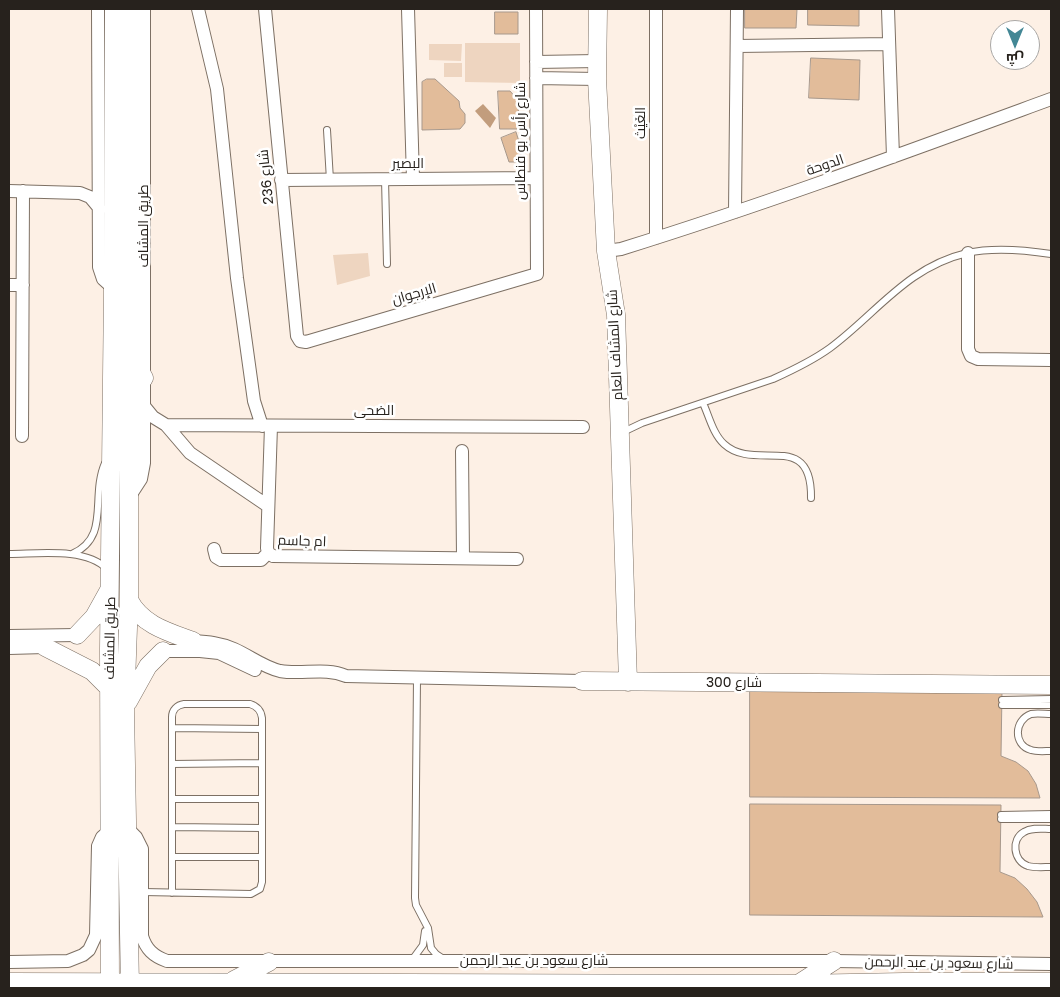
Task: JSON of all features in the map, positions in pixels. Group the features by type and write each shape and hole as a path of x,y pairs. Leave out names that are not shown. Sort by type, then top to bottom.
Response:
{"street":[{"path":"98,9 99,267 104,279 113,288"},
{"name":"طريق المشاف","path":"114,9 109,831 121,986"},
{"name":"طريق المشاف","path":"121,986 127,828 125,710 129,600 128,499 132,9"},
{"name":"طريق المشاف","path":"128,499 134,493 141,479 144,463 144,9"},
{"name":"ام جاسم","path":"198,9 217,89 238,288 254,401 266,426 268,553 273,556 517,559"},
{"name":"شارع 236","path":"265,9 297,336 300,341"},
{"path":"408,9 412,179"},
{"name":"شارع رأس بو فنطاس","path":"536,9 537,274"},
{"name":"شارع المشاف العام","path":"598,9 597,79 606,251 616,315 628,682"},
{"name":"الغَيْث","path":"656,9 656,238"},
{"path":"735,212 737,9"},
{"path":"888,9 893,157"},
{"path":"737,46 889,44"},
{"path":"536,62 597,61"},
{"path":"536,78 597,79"},
{"name":"الدوحة","path":"606,251 621,249 735,212 1051,99"},
{"path":"80,193 91,184 99,172"},
{"name":"البصير","path":"281,180 536,178"},
{"path":"9,191 80,193 90,197 100,209"},
{"path":"22,436 23,191"},
{"path":"968,253 968,349 971,356 978,359 1051,360"},
{"name":"الإرجوان","path":"300,341 306,342 537,274"},
{"path":"9,285 23,285"},
{"path":"129,349 144,378"},
{"path":"144,406 153,417 166,425 190,453 268,506"},
{"path":"144,444 155,431 166,425"},
{"name":"الضحى","path":"166,425 582,427"},
{"path":"462,451 463,558"},
{"path":"214,549 216,557 221,560 261,560 268,553"},
{"path":"9,636 77,635 94,617 106,596 110,578"},
{"path":"129,600 138,613 150,624 193,641 215,642 225,645 266,666 281,671 334,672 346,676"},
{"path":"9,648 45,648 92,671 109,688"},
{"path":"125,710 142,673 155,657 164,651 219,653 264,674 280,678 329,679 346,676"},
{"name":"شارع 300","path":"346,676 628,682 1051,685"},
{"name":"شارع سعود بن عبد الرحمن","path":"127,828 136,837 142,849 142,936 148,949 160,958 174,961 448,960 1051,964"},
{"path":"9,962 68,962 89,950 96,935 98,846 102,837 109,831"},
{"path":"231,982 269,962"},
{"path":"798,984 834,962"},
{"name":"شارع سعود بن عبد الرحمن","path":"9,982 121,986 231,982 594,986 1051,982"},
{"path":"302,988 323,982"},
{"path":"879,988 904,982"}],"lane":[{"path":"327,130 330,180"},
{"path":"385,179 387,264"},
{"path":"620,433 642,423 773,379 812,360 842,338 881,302 939,262 968,253 1012,250 1051,254"},
{"path":"703,403 718,437 725,445 743,454 785,456 803,464 809,472 811,498"},
{"path":"72,554 89,544 95,534 100,475 111,453"},
{"path":"9,554 72,554 88,557 96,560 110,578"},
{"path":"417,678 415,898 416,905 428,928 431,948 436,954 448,960"},
{"path":"1051,700 1002,703 1051,705"},
{"path":"143,892 172,893 254,893 261,886 262,718 260,711 250,704 181,705 172,714 172,893"},
{"path":"1051,714 1030,714 1023,719 1017,733 1024,747 1031,750 1051,751"},
{"path":"172,728 262,728"},
{"path":"172,764 262,763"},
{"path":"172,799 262,799"},
{"path":"1051,814 1001,817 1051,819"},
{"path":"172,827 262,828"},
{"path":"1051,829 1030,829 1023,832 1015,843 1017,857 1021,862 1027,866 1051,867"},
{"path":"172,857 262,857"},
{"path":"411,961 423,945 425,922"}],"shaded area":[{"path":"465,43 520,43 520,83 465,82"},
{"path":"429,44 462,44 461,61 429,60"},
{"path":"444,63 462,63 462,77 444,77"},
{"path":"483,104 496,118 490,128 475,111"},
{"path":"368,253 370,276 337,285 333,255"}],"building":[{"path":"745,9 797,9 796,28 745,28"},
{"path":"808,9 859,9 859,26 808,25"},
{"path":"495,12 518,12 518,34 495,34"},
{"path":"811,58 860,60 859,100 809,98"},
{"path":"427,79 435,79 459,101 460,108 465,114 465,123 460,129 422,130 422,82"},
{"path":"498,91 510,91 518,100 519,129 500,129"},
{"path":"516,132 521,148 521,162 509,162 501,138"},
{"path":"750,690 1002,691 1001,756 1016,762 1028,771 1036,784 1040,798 750,797"},
{"path":"750,804 1001,805 1000,872 1015,878 1027,889 1037,902 1043,917 750,915"}]}
